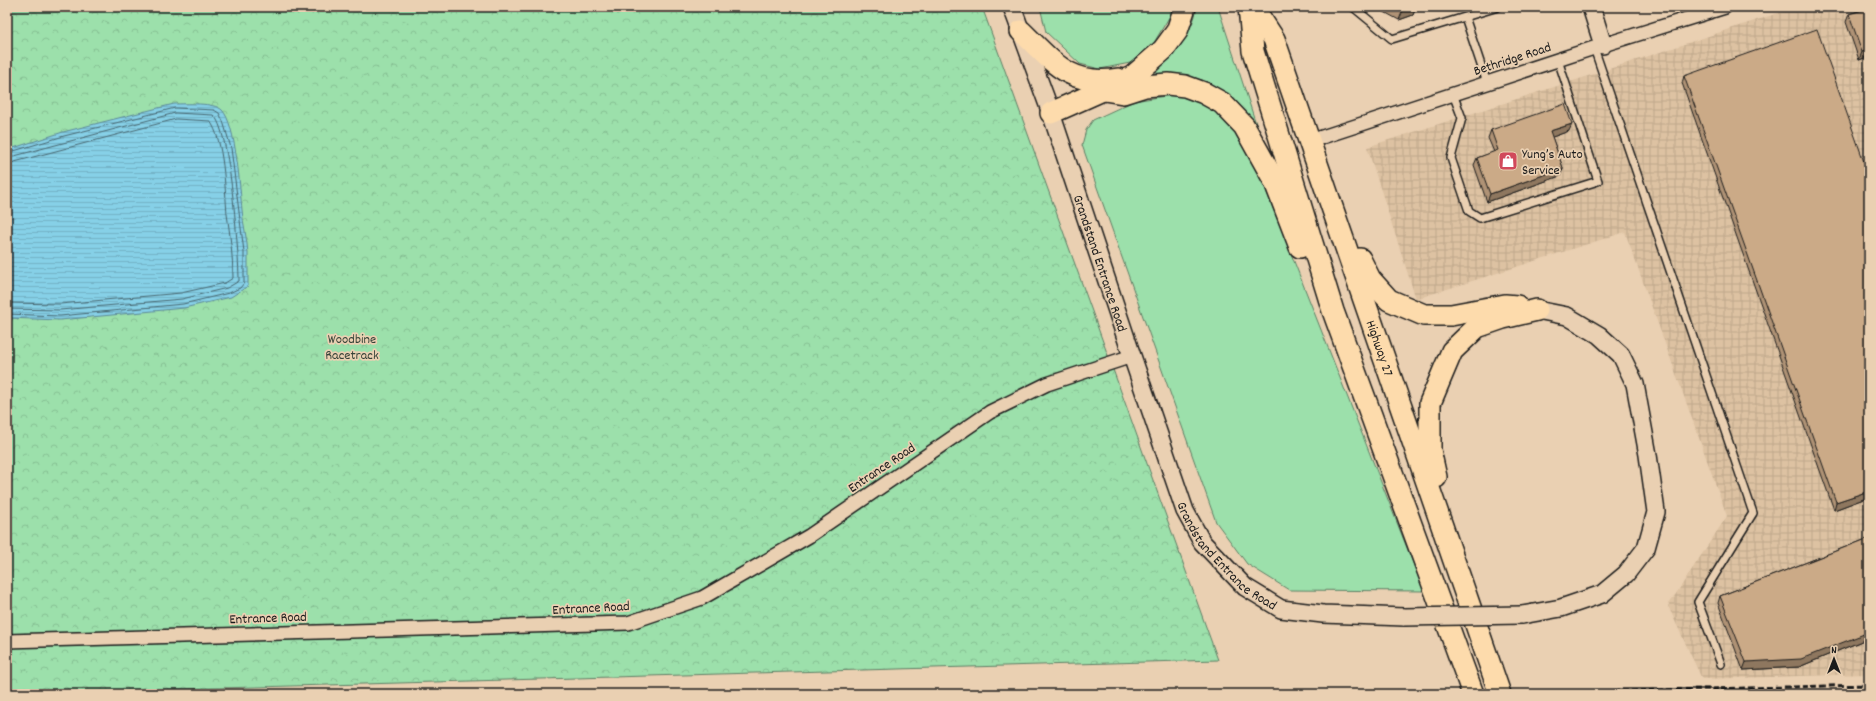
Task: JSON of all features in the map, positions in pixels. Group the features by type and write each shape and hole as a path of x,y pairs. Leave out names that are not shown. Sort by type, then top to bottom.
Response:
{"main road":[{"path":"1051,113 1132,77 1149,63 1177,31 1185,7"},
{"path":"1249,7 1253,51 1333,311 1473,694"},
{"name":"Highway 27","path":"1253,7 1274,39 1500,694"},
{"path":"1021,31 1065,72 1078,78 1106,81 1132,77"},
{"path":"1104,90 1123,93 1145,86 1168,84 1185,86 1204,93 1222,104 1244,126 1275,182 1304,257 1333,311"},
{"path":"1324,181 1370,279 1389,300 1424,315 1451,315 1505,305 1537,310"},
{"path":"1457,571 1430,450 1430,402 1452,351 1477,327 1503,318 1537,310"}],"street":[{"name":"Grandstand Entrance Road","path":"1012,7 1051,113 1185,511 1202,542 1245,587 1281,609 1323,614 1404,616 1522,615 1561,608 1602,594 1626,574 1646,548 1656,512 1648,455 1635,384 1621,355 1599,335 1567,316 1537,310"},
{"path":"1591,7 1598,47"},
{"name":"Bethridge Road","path":"1310,141 1725,7"},
{"name":"Entrance Road","path":"7,640 628,623 702,598 802,540 990,412 1047,384 1132,356"}],"lane":[{"path":"1353,7 1392,39 1498,7"},
{"path":"1465,17 1487,83"},
{"path":"1598,47 1753,513 1698,602 1721,664"},
{"path":"1453,94 1462,118 1451,158 1469,211 1480,218 1598,181 1558,60"}],"shaded area":[{"path":"1796,7 1869,7 1869,674 1702,679 1668,606 1727,516 1625,232 1416,299 1367,147"}],"green space":[{"name":"Woodbine Racetrack","path":"7,7 982,7 1218,660 7,694"},
{"path":"1040,7 1172,7 1171,14 1152,46 1130,63 1100,69 1080,64 1046,32"},
{"path":"1197,7 1218,7 1259,133 1227,94 1202,80 1171,73 1153,76 1174,52 1186,35 1195,17"},
{"path":"1184,93 1229,119 1258,170 1424,591 1289,590 1247,564 1216,522 1082,145 1086,130 1093,120 1134,101"}],"water":[{"path":"174,104 200,104 218,107 227,117 234,142 247,242 248,286 231,297 184,308 60,320 7,318 7,150 63,132"}],"building":[{"path":"1397,7 1411,7 1403,10"},
{"path":"1869,8 1869,49 1862,52 1849,14"},
{"path":"1817,29 1869,176 1869,491 1836,502 1684,76"},
{"path":"1565,104 1572,124 1550,131 1563,168 1490,194 1477,158 1498,150 1491,130"},
{"path":"1869,538 1869,632 1801,659 1746,662 1720,596"}],"railway":[{"path":"1505,694 1869,685"}],"place":[{"name":"Yung’s Auto Service","path":"1508,161"}]}
